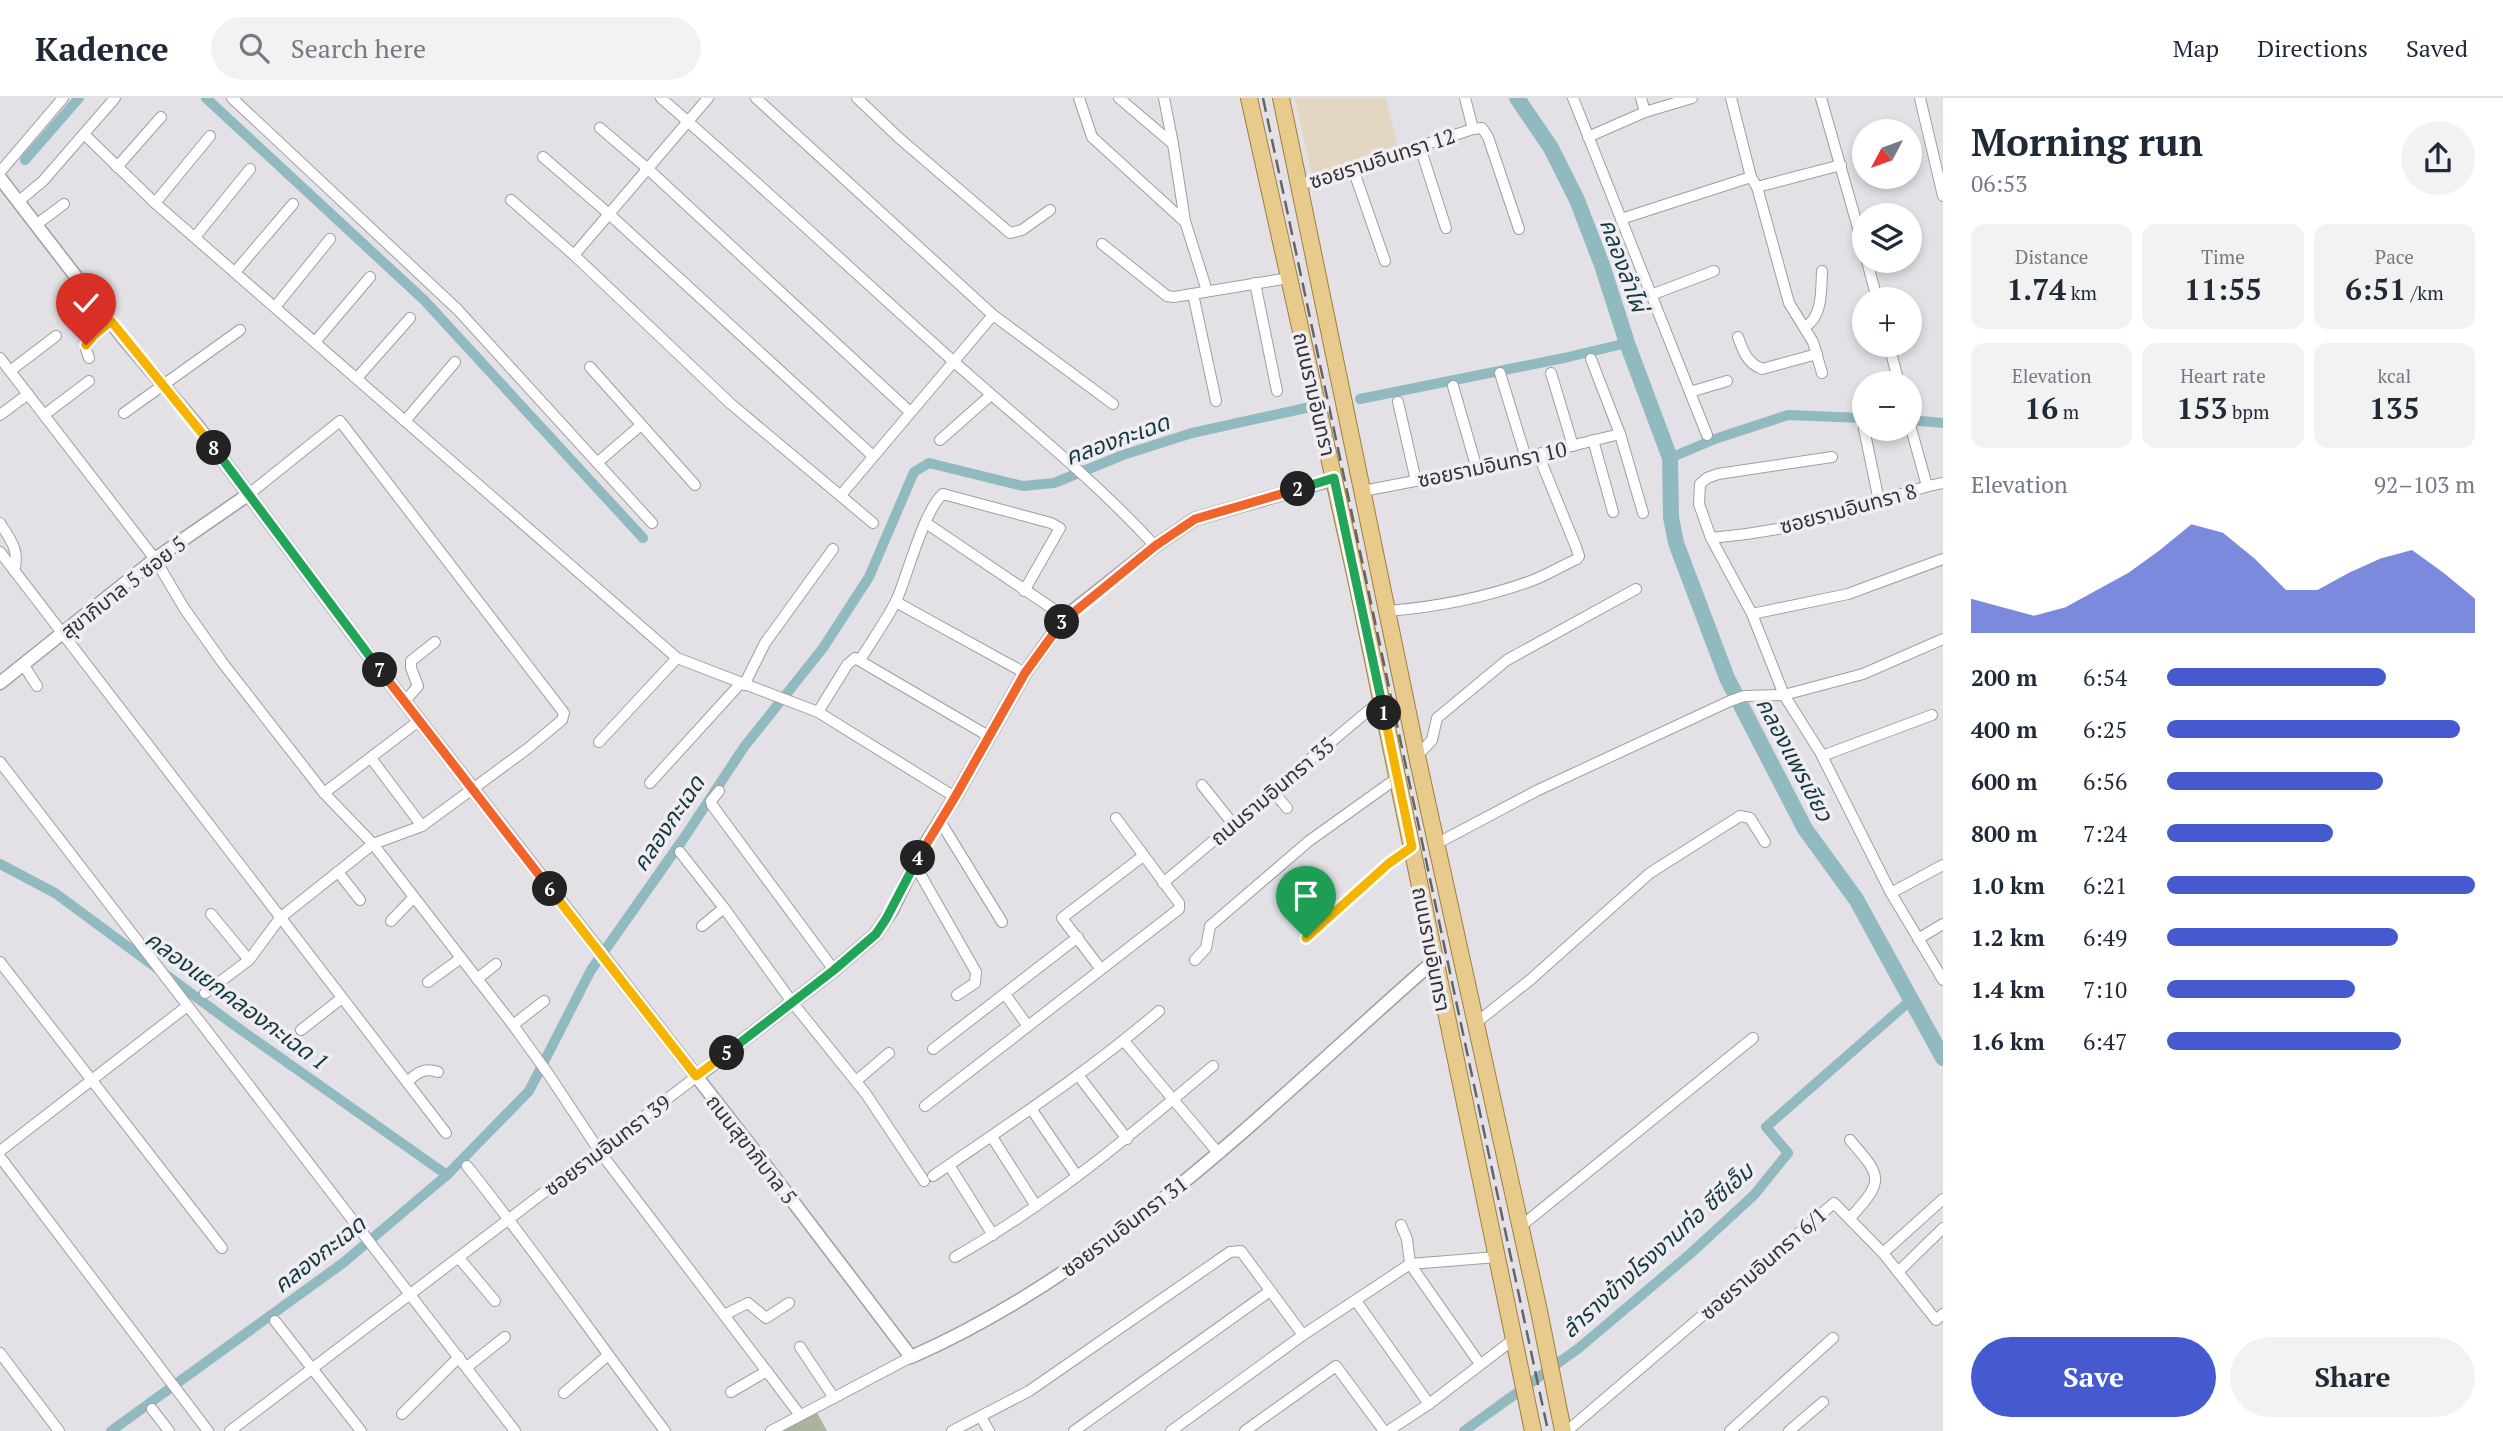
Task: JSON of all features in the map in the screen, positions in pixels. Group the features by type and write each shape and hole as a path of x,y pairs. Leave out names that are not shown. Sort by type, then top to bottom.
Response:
{"main road":[{"name":"ถนนรามอินทรา","path":"1249,98 1334,478 1533,1431"},
{"name":"ถนนรามอินทรา","path":"1281,98 1417,756 1565,1431"}],"street":[{"path":"0,172 63,98"},
{"path":"19,201 43,181 115,98"},
{"path":"232,98 458,310 652,523"},
{"path":"661,98 991,395 1069,460 1116,504 1155,546"},
{"path":"574,255 708,98"},
{"path":"755,98 993,315 1112,404"},
{"path":"857,98 899,138 1010,233 1022,230 1050,209"},
{"path":"1079,98 1092,137 1185,221"},
{"path":"1119,98 1173,144"},
{"path":"1164,98 1185,221 1207,291"},
{"path":"1465,98 1472,129"},
{"path":"1573,98 1707,435"},
{"path":"1641,98 1645,112"},
{"path":"1588,137 1645,112 1692,98"},
{"path":"1731,98 1751,177 1757,187 1789,303 1805,327 1822,373"},
{"path":"1821,98 1852,205"},
{"path":"1920,98 1943,196"},
{"path":"117,167 161,117"},
{"path":"600,128 911,412"},
{"name":"ซอยรามอินทรา 12","path":"1300,185 1482,128 1486,132 1519,229"},
{"path":"84,134 155,203 677,658 818,712 955,797"},
{"path":"155,203 210,136"},
{"path":"1420,147 1446,228"},
{"path":"543,158 610,214 873,456"},
{"path":"1757,187 1841,165"},
{"path":"195,237 250,169"},
{"path":"1353,169 1385,261"},
{"path":"1621,219 1751,177"},
{"name":"ถนนสุขาภิบาล 5","path":"0,178 249,494 472,790 911,1357"},
{"path":"511,200 574,255 731,404 873,523"},
{"path":"37,224 64,204"},
{"path":"235,272 293,204"},
{"path":"275,307 330,239"},
{"path":"1102,244 1167,296 1289,278"},
{"path":"1651,295 1714,271"},
{"path":"1805,327 1811,323 1817,312 1822,271"},
{"path":"315,342 370,277"},
{"path":"1255,283 1277,391"},
{"path":"1193,294 1216,401"},
{"path":"841,495 993,315"},
{"path":"357,379 410,318"},
{"path":"89,358 86,349 88,341 111,321"},
{"path":"124,413 240,330"},
{"path":"10,371 56,336"},
{"path":"1738,337 1744,355 1756,367 1762,369 1817,354"},
{"path":"0,358 155,559 184,608 222,662 324,793 373,844 513,1025 600,1152 800,1415"},
{"path":"1591,359 1620,434 1643,513"},
{"path":"405,421 455,362"},
{"path":"590,367 695,485"},
{"path":"1500,373 1526,458"},
{"path":"1551,373 1573,446"},
{"path":"44,415 89,381"},
{"path":"1690,392 1727,382"},
{"path":"1453,386 1477,469"},
{"path":"0,415 28,394"},
{"path":"940,440 991,395"},
{"path":"1398,402 1416,481"},
{"path":"205,993 249,960 280,918 373,844 422,826 562,720 564,713 340,421 249,494"},
{"path":"598,462 641,425"},
{"name":"ซอยรามอินทรา 10","path":"1363,491 1477,469 1620,434"},
{"path":"1593,440 1614,512"},
{"path":"1866,441 1879,502"},
{"path":"1915,441 1927,486"},
{"path":"1388,611 1450,604 1488,594 1530,582 1577,559 1579,555 1538,454"},
{"path":"1832,457 1718,474 1700,484 1699,504 1711,538 1752,614 1784,695 1822,756 1891,893 1943,980"},
{"name":"ซอยรามอินทรา 39","path":"230,1431 600,1152 834,970 876,934 1025,673 1065,617 1155,546 1195,519 1334,478"},
{"name":"ซอยรามอินทรา 8","path":"1711,538 1792,526 1850,512 1943,483"},
{"name":"สุขาภิบาล 5 ซอย 5","path":"0,682 155,559 249,494"},
{"path":"860,660 896,601 938,498 947,494 1051,523 1060,528 1024,591"},
{"path":"0,523 14,544 17,554 14,571"},
{"path":"926,523 1065,617"},
{"path":"650,783 742,684 765,643 833,549"},
{"path":"0,552 446,1133"},
{"path":"1752,614 1848,594 1943,559"},
{"path":"1417,756 1432,740 1437,718 1507,660 1636,589"},
{"path":"896,601 1025,673"},
{"path":"1436,844 1536,791 1730,701 1744,696 1784,695 1863,674 1943,639"},
{"path":"405,701 418,686 411,661 435,642"},
{"path":"818,712 847,664 855,657 990,737"},
{"path":"599,742 677,658"},
{"path":"23,664 37,685"},
{"name":"ถนนรามอินทรา 35","path":"1163,883 1271,789 1381,700"},
{"path":"1822,756 1932,715"},
{"path":"324,793 420,720"},
{"path":"371,758 422,826"},
{"path":"0,762 515,1431"},
{"path":"1195,960 1206,948 1210,926 1309,841 1397,778"},
{"path":"1202,785 1233,824"},
{"path":"1271,789 1287,808"},
{"path":"719,791 711,801 712,805 834,970"},
{"path":"1476,1022 1530,980 1650,873 1740,816 1750,818 1765,842"},
{"path":"925,1106 1179,909 1179,903 1116,818"},
{"path":"940,821 1002,922"},
{"path":"1306,938 1388,864 1412,847"},
{"path":"680,852 929,1179 1032,1110 1124,1041 1159,1011"},
{"path":"1100,968 1062,918 1143,856"},
{"path":"915,865 975,972 975,983 957,995"},
{"path":"1891,893 1943,865"},
{"path":"338,872 360,900"},
{"path":"391,921 414,898"},
{"path":"702,926 724,908"},
{"path":"211,914 249,960"},
{"path":"1918,939 1943,924"},
{"path":"933,1049 1078,937"},
{"path":"428,982 461,958"},
{"name":"ซอยรามอินทรา 31","path":"771,1431 1008,1309 1040,1289 1157,1204 1219,1154 1435,960"},
{"path":"0,962 222,1248"},
{"path":"477,979 496,964"},
{"path":"1005,994 1027,1025"},
{"path":"301,1030 342,998"},
{"path":"513,1025 544,1001"},
{"path":"0,1151 186,1007"},
{"path":"1521,1226 1753,1038"},
{"path":"1124,1041 1219,1154"},
{"path":"856,1081 889,1053"},
{"path":"955,1257 1036,1206 1127,1139 1213,1066"},
{"path":"407,1083 423,1070 438,1072"},
{"path":"1078,1076 1127,1139"},
{"path":"1032,1110 1077,1176"},
{"path":"992,1137 1036,1206"},
{"path":"1850,1140 1871,1165 1876,1178 1872,1193 1850,1217"},
{"path":"0,1157 208,1431"},
{"path":"950,1165 993,1235"},
{"path":"467,1166 509,1218 607,1356 665,1431"},
{"path":"1882,1253 1943,1199"},
{"name":"ซอยรามอินทรา 6/1","path":"1565,1431 1832,1204 1838,1204 1850,1217 1936,1320 1943,1314"},
{"path":"1401,1225 1407,1239 1410,1264 1480,1364"},
{"path":"1898,1272 1943,1228"},
{"path":"952,1431 1029,1391 1230,1252 1241,1251 1303,1335"},
{"path":"1171,1431 1303,1335 1410,1264 1497,1257"},
{"path":"459,1258 495,1301"},
{"path":"1074,1431 1270,1291"},
{"path":"1356,1301 1430,1404"},
{"path":"724,1315 748,1303 766,1318 789,1303"},
{"path":"275,1321 361,1431"},
{"path":"467,1367 505,1337"},
{"path":"1730,1431 1833,1338"},
{"path":"1245,1431 1336,1367 1386,1431 1430,1404 1514,1339"},
{"path":"800,1346 834,1398"},
{"path":"0,1353 59,1431"},
{"path":"564,1393 607,1356"},
{"path":"402,1414 459,1357"},
{"path":"731,1392 767,1371"},
{"path":"1789,1431 1823,1402"},
{"path":"152,1409 169,1431"},
{"path":"981,1417 989,1431"}],"shaded area":[{"path":"1295,98 1386,98 1398,147 1312,176"}],"green space":[{"path":"816,1411 827,1431 781,1431"}],"waterway":[{"path":"25,160 79,98"},
{"path":"206,98 424,300 643,538"},
{"name":"คลองแพรเขียว","path":"1517,98 1551,148 1577,200 1602,265 1627,343 1670,458 1671,517 1676,543 1727,678 1805,829 1856,899 1943,1058"},
{"name":"คลองกะเฉด","path":"1360,399 1627,343"},
{"name":"คลองกะเฉด","path":"111,1431 343,1263 447,1175 529,1091 591,970 744,747 823,648 869,577 914,472 929,463 1023,486 1054,483 1123,455 1192,433 1306,408"},
{"path":"1670,458 1715,439 1788,415 1852,418"},
{"path":"1922,421 1943,423"},
{"name":"คลองแยกคลองกะเฉด 1","path":"0,864 55,893 234,1025 447,1175"},
{"name":"ลำรางข้างโรงงานท่อ ซีซีเอ็ม","path":"1464,1431 1579,1348 1690,1254 1754,1195 1788,1153 1766,1127 1912,999"}],"railway":[{"path":"1263,98 1548,1431"}],"route":[{"path":"86,345 111,321 196,424 331,601 373,661 696,1076 834,970 876,934 1025,673 1065,617 1155,546 1195,519 1334,478 1412,847 1388,864 1306,938"}],"water label":[{"name":"คลองลำไผ่","path":"1624,265"}]}
